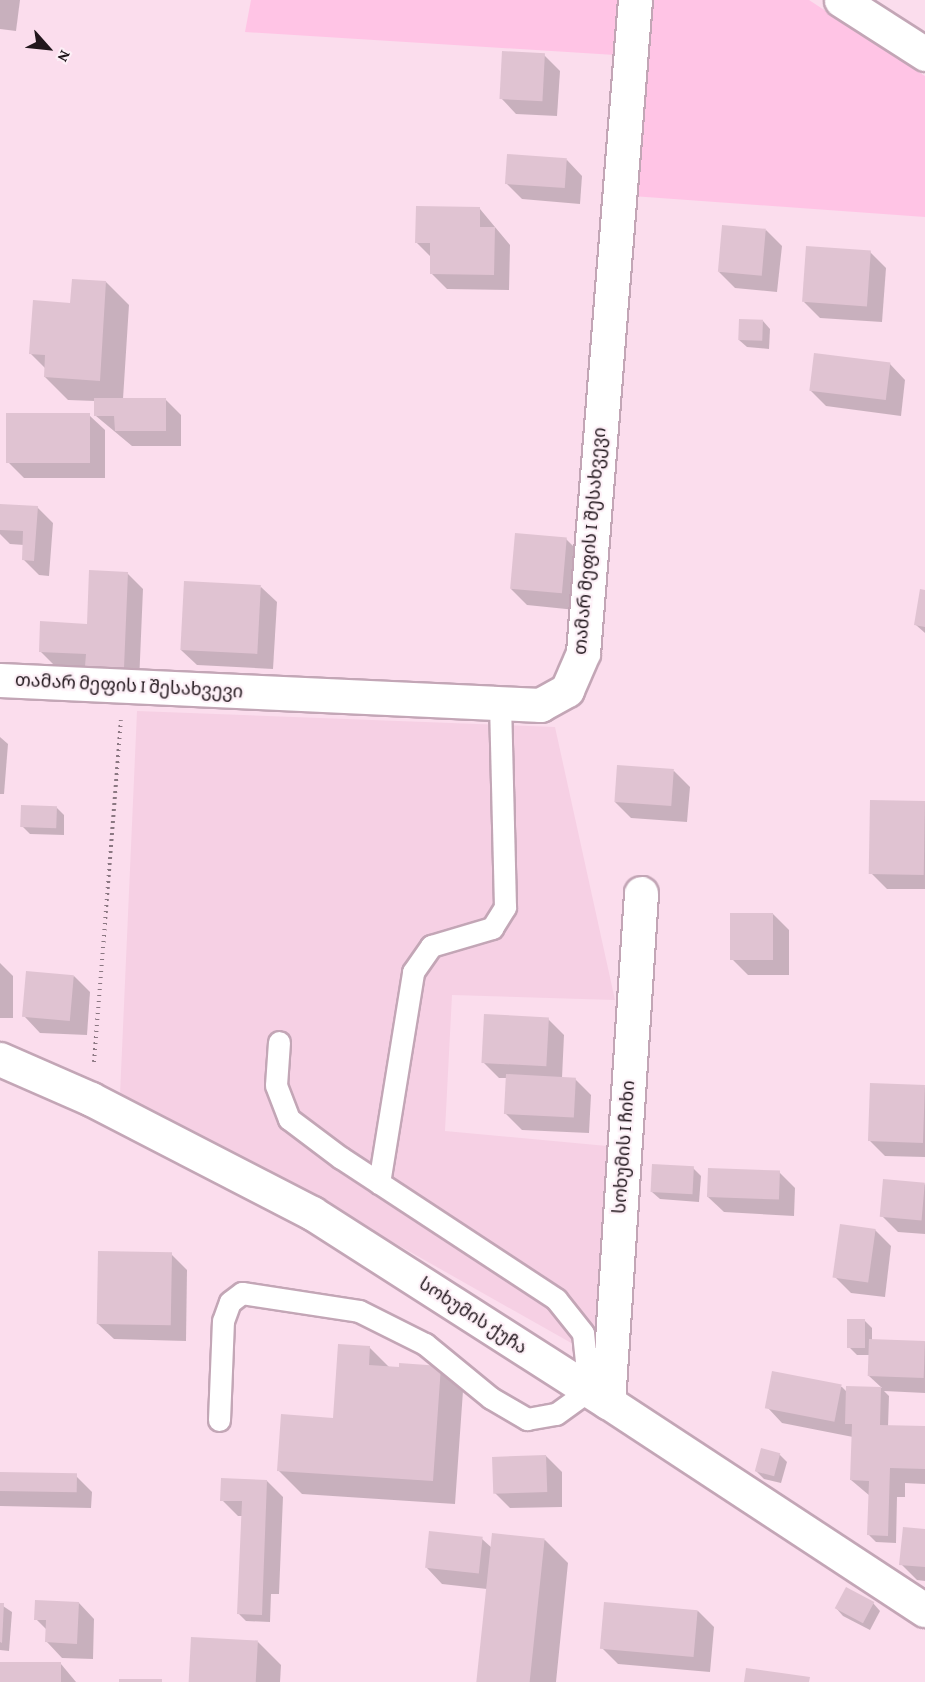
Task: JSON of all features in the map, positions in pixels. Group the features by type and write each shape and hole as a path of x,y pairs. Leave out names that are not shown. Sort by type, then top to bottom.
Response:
{"street":[{"name":"თამარ მეფის I შესახვევი","path":"0,680 540,705 567,690 583,653 635,0"},
{"path":"841,0 925,54"},
{"name":"სოხუმის I ჩიხი","path":"598,1396 641,893"},
{"name":"სოხუმის ქუჩა","path":"0,1059 91,1099 312,1213 598,1396 925,1610"}],"lane":[{"path":"379,1183 413,972 431,946 492,928 505,907 500,704"},
{"path":"219,1420 223,1321 230,1302 242,1293 359,1311 425,1344 491,1398 527,1419 556,1414 598,1396 583,1333 556,1299 341,1158 289,1119 276,1085 279,1042"}],"path":[{"path":"91,1099 124,686"}],"shaded area":[{"path":"251,0 620,0 615,55 245,32"},
{"path":"648,0 809,0 925,76 925,217 632,196"},
{"path":"137,711 555,727 615,1000 452,995 445,1131 607,1146 596,1357 267,1171 120,1095"}],"building":[{"path":"502,51 545,53 542,101 499,99"},
{"path":"507,154 567,158 565,188 505,184"},
{"path":"416,206 480,207 480,227 495,227 494,275 430,274 430,243 415,243"},
{"path":"722,225 766,229 762,276 718,272"},
{"path":"806,246 871,251 867,306 802,302"},
{"path":"72,279 106,281 100,381 44,377 45,355 29,354 33,300 70,303"},
{"path":"739,319 763,320 762,341 738,340"},
{"path":"814,353 890,362 886,400 809,391"},
{"path":"94,398 166,398 166,431 115,431 114,416 94,416"},
{"path":"6,413 90,413 90,463 6,463"},
{"path":"0,504 38,506 34,561 22,560 23,531 0,530"},
{"path":"515,533 567,538 562,593 510,589"},
{"path":"89,570 128,572 124,668 85,666 86,654 39,652 40,621 87,624"},
{"path":"184,581 261,585 257,654 180,650"},
{"path":"920,589 925,590 925,627 914,625"},
{"path":"617,765 674,769 671,806 614,802"},
{"path":"870,800 925,801 924,875 869,874"},
{"path":"21,805 57,806 56,828 20,827"},
{"path":"730,913 773,913 773,960 730,960"},
{"path":"26,971 74,975 70,1021 22,1017"},
{"path":"484,1014 549,1017 546,1066 481,1063"},
{"path":"506,1074 576,1078 574,1118 504,1114"},
{"path":"870,1083 925,1085 923,1143 868,1141"},
{"path":"652,1164 694,1166 692,1194 651,1192"},
{"path":"708,1168 780,1171 779,1199 707,1197"},
{"path":"883,1179 925,1183 922,1221 880,1217"},
{"path":"840,1224 876,1229 868,1282 832,1277"},
{"path":"98,1251 172,1252 171,1325 97,1324"},
{"path":"847,1319 865,1319 865,1348 847,1348"},
{"path":"869,1339 925,1341 924,1378 868,1376"},
{"path":"338,1344 370,1346 369,1365 399,1367 399,1363 441,1366 433,1481 277,1471 281,1414 333,1418"},
{"path":"772,1371 842,1385 834,1422 765,1408"},
{"path":"846,1386 881,1387 880,1425 925,1426 925,1469 890,1468 888,1536 867,1535 869,1481 850,1480 852,1424 845,1424"},
{"path":"761,1448 780,1453 774,1476 755,1471"},
{"path":"546,1455 547,1492 493,1494 492,1457"},
{"path":"0,1472 77,1473 77,1492 0,1491"},
{"path":"221,1478 267,1480 262,1615 237,1614 242,1501 220,1501"},
{"path":"903,1527 925,1529 925,1567 899,1565"},
{"path":"429,1531 483,1537 479,1573 425,1568"},
{"path":"492,1533 545,1539 530,1682 476,1682"},
{"path":"846,1587 874,1602 863,1623 835,1608"},
{"path":"35,1600 79,1602 77,1644 45,1642 46,1620 34,1620"},
{"path":"604,1602 698,1610 694,1657 600,1649"},
{"path":"0,1603 4,1603 2,1643 0,1642"},
{"path":"191,1637 258,1641 256,1682 189,1682"},
{"path":"0,1662 61,1662 61,1682 0,1682"},
{"path":"746,1668 810,1677 809,1682 744,1682"},
{"path":"119,1679 162,1679 162,1682 119,1682"}]}
